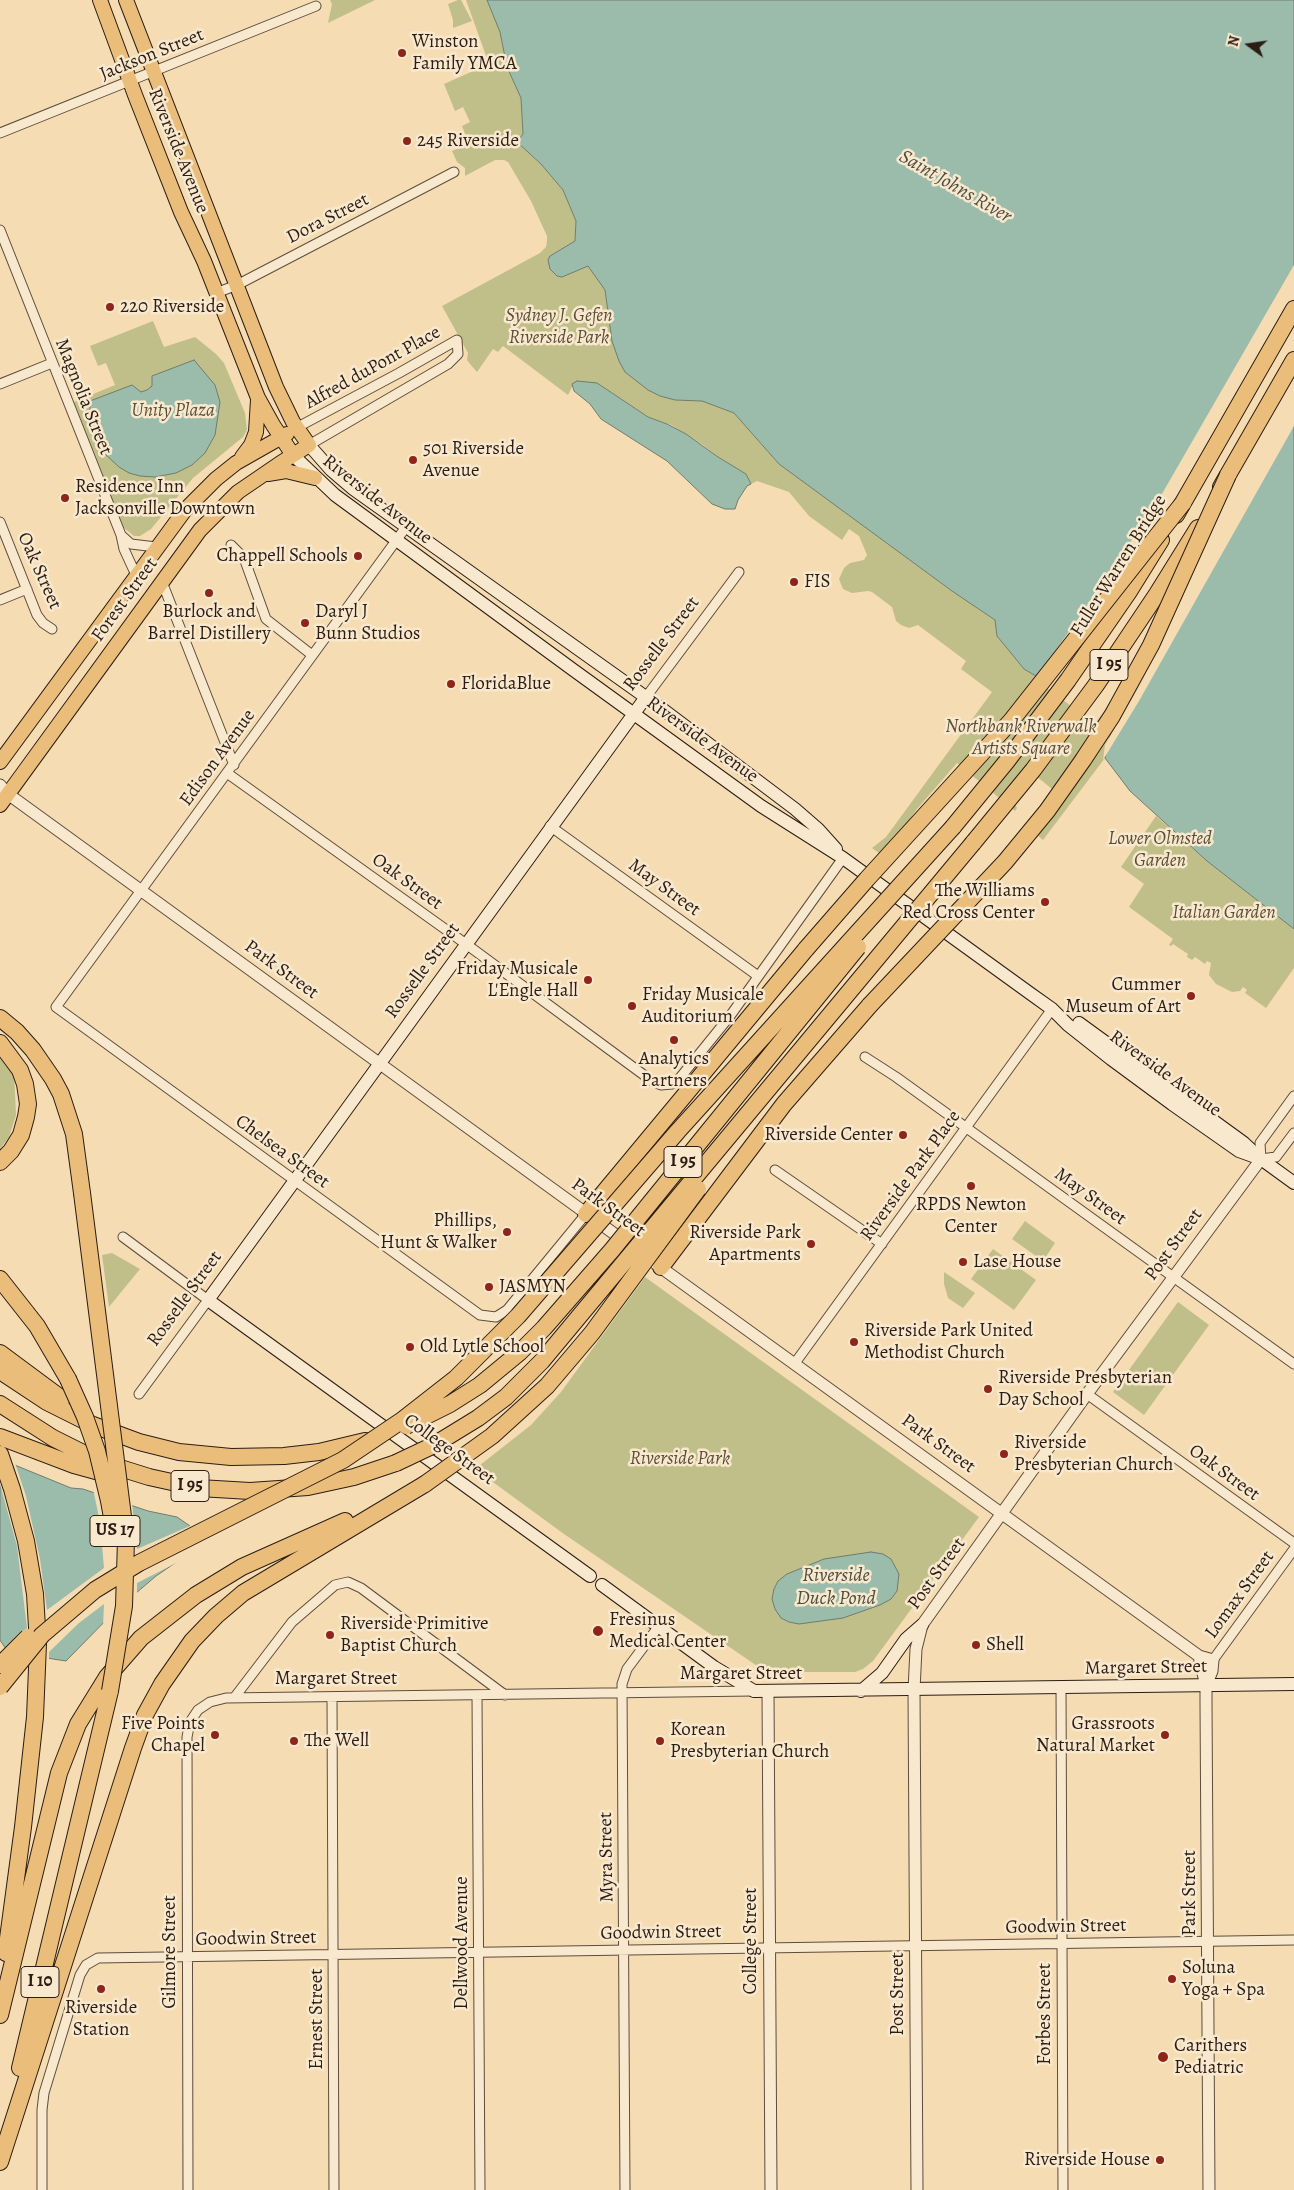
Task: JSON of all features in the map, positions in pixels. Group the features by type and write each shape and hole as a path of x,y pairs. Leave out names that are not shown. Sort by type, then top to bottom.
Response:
{"highway":[{"name":"Fuller Warren Bridge","path":"953,827 1012,755 1073,673 1123,600 1183,503 1294,308"},
{"name":"I 95","path":"0,1404 53,1438 101,1462 148,1478 199,1488 250,1491 308,1487 354,1477 396,1463 464,1428 499,1402 531,1373 814,1034 1054,741 1105,672 1157,594 1294,360"},
{"path":"660,1267 784,1104 870,1005 1005,862 1047,810 1083,760 1116,708 1151,646 1228,475"},
{"path":"586,1214 806,949 872,873 1011,721 1183,503"},
{"path":"0,1665 43,1624 139,1562 343,1460 415,1411 456,1378 518,1316 672,1137 953,827"},
{"name":"I 95","path":"0,1371 73,1416 116,1434 150,1445 196,1454 245,1458 301,1455 336,1449 406,1426 450,1404 494,1374 533,1340 623,1236 892,905 953,827"},
{"path":"0,1018 17,1032 33,1050 61,1094 74,1134 126,1540 124,1606 110,1691"},
{"path":"0,2162 132,1748 162,1684 198,1635 216,1616 243,1593 424,1484 492,1436 532,1400 592,1333 814,1034"},
{"path":"0,1043 20,1070 25,1084 28,1104 21,1135 0,1162"},
{"name":"US 17","path":"0,1280 37,1326 68,1378 97,1451 108,1493 115,1536 119,1614 110,1691"},
{"path":"0,1353 61,1398 104,1423 150,1445"},
{"path":"0,1437 67,1463 110,1476 199,1488"},
{"path":"0,1454 18,1506 30,1558 38,1627 38,1684 24,1818 0,1991"},
{"path":"0,2015 59,1773 71,1739 83,1716 97,1692 118,1663 141,1638 168,1615 219,1580 258,1560 424,1484"},
{"path":"0,1687 42,1635 95,1590"},
{"name":"I 10","path":"0,2152 110,1691"}],"main road":[{"name":"Riverside Avenue","path":"100,0 130,81 258,398 293,455 315,478 396,540 767,810 843,858 1052,1009 1080,1024 1244,1143 1261,1159 1294,1183"},
{"name":"Riverside Avenue","path":"126,0 152,72 276,387 296,428 309,445 342,480 646,697 802,815 827,838 843,858"},
{"path":"236,463 255,437 258,426 258,398"},
{"name":"Forest Street","path":"0,762 156,547 197,498 236,463 296,428"},
{"name":"Forest Street","path":"3,795 206,523 232,498 262,474 309,445"},
{"path":"262,474 286,471 315,478"},
{"path":"507,621 537,621"},
{"name":"Rosselle Street","path":"208,1300 550,826 646,697"},
{"name":"College Street","path":"208,1300 590,1576"},
{"name":"College Street","path":"602,1585 721,1671 754,1691"},
{"path":"861,1691 882,1673 906,1639 922,1625"},
{"name":"Margaret Street","path":"754,1691 1294,1684"}],"street":[{"name":"Jackson Street","path":"0,133 316,6"},
{"name":"Dora Street","path":"216,293 237,285 454,172"},
{"name":"Magnolia Street","path":"0,230 121,535 124,549 136,575"},
{"name":"Alfred duPont Place","path":"296,428 457,340 458,354 448,364 309,445"},
{"path":"0,384 52,363"},
{"name":"Oak Street","path":"0,522 36,615 52,630"},
{"name":"Edison Avenue","path":"56,1007 406,527"},
{"path":"121,535 130,544 156,547"},
{"path":"231,545 244,558 266,619 312,655"},
{"name":"Rosselle Street","path":"646,697 739,572"},
{"path":"162,582 234,765"},
{"path":"0,600 27,589"},
{"name":"Oak Street","path":"227,773 466,944 652,1081 665,1085 672,1084 679,1079 758,976"},
{"name":"Park Street","path":"3,795 142,890 586,1214 1199,1656 1213,1660 1212,1671 1206,1686"},
{"name":"May Street","path":"550,826 758,976"},
{"path":"758,976 843,858"},
{"name":"Chelsea Street","path":"56,1007 477,1314 491,1317 507,1310 586,1214"},
{"name":"Riverside Park Place","path":"795,1363 1052,1009"},
{"name":"May Street","path":"865,1056 1294,1364"},
{"name":"Post Street","path":"917,2190 914,1690 916,1649 922,1625 1087,1394 1261,1159 1260,1143 1294,1096"},
{"name":"Post Street","path":"1261,1159 1276,1157 1294,1133"},
{"path":"775,1170 882,1244"},
{"name":"College Street","path":"123,1237 208,1300"},
{"name":"Rosselle Street","path":"139,1394 208,1300"},
{"name":"Oak Street","path":"1087,1394 1294,1544"},
{"name":"Lomax Street","path":"1213,1660 1294,1549"},
{"name":"College Street","path":"590,1576 602,1585"},
{"path":"234,1698 292,1622 335,1585 348,1582 361,1588 505,1695"},
{"name":"Myra Street","path":"625,2190 622,1684 627,1670 659,1626"},
{"name":"Park Street","path":"1199,1656 1206,1686 1209,2190"},
{"name":"Forbes Street","path":"1061,1688 1063,2190"},
{"name":"Margaret Street","path":"193,1715 210,1702 234,1698 754,1691"},
{"name":"College Street","path":"768,1692 771,2190"},
{"name":"Dellwood Avenue","path":"477,1695 480,2190"},
{"name":"Ernest Street","path":"332,1698 334,2190"},
{"name":"Gilmore Street","path":"188,2190 187,1737 193,1715"},
{"name":"Goodwin Street","path":"42,2190 43,2098 79,1979 84,1968 89,1963 102,1957 1294,1940"}],"green space":[{"path":"330,0 375,0 328,23 332,4"},
{"path":"461,0 472,21 453,28 453,20 448,4"},
{"path":"466,0 487,0 500,32 507,67 521,98 523,134 517,142 541,164 563,190 576,221 575,241 550,256 562,277 588,265 605,290 612,341 675,400 702,401 734,413 779,464 952,591 995,620 997,636 1024,669 1111,732 1105,758 1043,840 1027,826 1052,789 1030,771 1012,799 1017,808 1015,811 957,763 917,809 883,856 872,848 886,837 992,692 961,669 966,661 918,625 909,628 901,625 896,621 892,607 872,592 852,593 843,589 839,579 844,568 850,563 864,560 867,555 859,536 849,529 842,540 809,516 789,492 757,481 751,484 746,474 718,457 703,445 671,425 648,417 597,383 572,387 568,395 503,346 498,352 493,349 477,372 467,360 468,353 442,306 540,253 546,247 547,236 531,201 508,162 495,160 465,176 465,168 457,162 452,151 469,144 462,126 470,122 463,107 455,111 444,84 489,64"},
{"name":"Unity Plaza","path":"153,321 164,347 195,337 224,363 245,413 247,430 243,437 193,478 151,529 140,536 134,536 123,527 74,402 115,385 106,363 98,366 90,346"},
{"path":"1156,816 1207,861 1294,929 1294,968 1266,1008 1245,993 1247,990 1243,987 1240,991 1232,992 1216,984 1209,975 1211,963 1207,961 1205,964 1195,957 1192,960 1187,957 1188,954 1173,944 1169,945 1173,939 1129,907 1144,884 1121,867"},
{"path":"0,1052 14,1071 16,1115 9,1137 0,1149"},
{"path":"1025,1221 1055,1243 1043,1261 1012,1239"},
{"path":"993,1249 1036,1280 1014,1310 971,1279"},
{"path":"112,1253 140,1269 109,1307 102,1255"},
{"path":"944,1272 975,1293 963,1308 948,1298 944,1284"},
{"name":"Riverside Park","path":"645,1277 979,1517 873,1661 863,1669 855,1672 766,1672 564,1534 475,1469 531,1425 561,1392"},
{"path":"1178,1302 1209,1325 1144,1415 1113,1392"}],"water":[{"name":"Saint Johns River","path":"487,0 1294,0 1294,929 1207,861 1130,791 1105,758 1111,732 1024,669 997,636 995,620 952,591 779,464 734,413 702,401 675,400 660,396 648,390 625,372 612,341 605,290 588,266 562,277 557,276 550,269 548,260 550,256 575,241 576,221 563,190 541,164 517,142 523,134 521,98 507,67 500,32"},
{"path":"194,360 215,385 220,402 215,435 205,453 192,465 176,473 155,477 129,473 119,467 105,454 95,440 90,423 90,401 132,385 141,392 147,390 152,386 152,376"},
{"path":"577,381 597,383 648,417 686,434 746,474 751,484 747,486 738,500 735,509 725,509 712,504 667,461 601,419 590,404 574,391 572,384"},
{"path":"0,1459 71,1488 83,1489 148,1511 177,1517 190,1526 181,1559 156,1576 115,1611 66,1661 8,1652 0,1640"},
{"name":"Riverside Duck Pond","path":"871,1552 883,1554 891,1559 899,1574 897,1591 891,1599 880,1605 843,1618 799,1624 781,1618 775,1609 772,1599 774,1589 778,1581 787,1574 824,1559"}],"pier":[{"path":"1294,265 1294,426 1139,701 1103,760 1105,745 1145,676 1106,740 1120,688 1095,724 1035,679 1092,599 1159,499"},
{"path":"0,1457 15,1463 26,1496 40,1559 47,1610 104,1568 100,1522 93,1489 132,1503 137,1549 192,1525 195,1531 192,1551 186,1558 137,1583 137,1595 103,1627 104,1604 79,1623 49,1652 49,1661 34,1662 3,1651 27,1628 17,1546 0,1484"}],"place":[{"name":"Winston Family YMCA","path":"402,53"},
{"name":"245 Riverside","path":"407,141"},
{"name":"220 Riverside","path":"110,307"},
{"name":"501 Riverside Avenue","path":"413,460"},
{"name":"Residence Inn Jacksonville Downtown","path":"65,498"},
{"name":"Chappell Schools","path":"358,556"},
{"name":"FIS","path":"794,582"},
{"name":"Burlock and Barrel Distillery","path":"209,593"},
{"name":"Daryl J Bunn Studios","path":"305,623"},
{"name":"FloridaBlue","path":"451,684"},
{"name":"The Williams Red Cross Center","path":"1045,902"},
{"name":"Friday Musicale L'Engle Hall","path":"588,980"},
{"name":"Cummer Museum of Art","path":"1191,996"},
{"name":"Friday Musicale Auditorium","path":"632,1006"},
{"name":"Analytics Partners","path":"674,1040"},
{"name":"Riverside Center","path":"903,1135"},
{"name":"RPDS Newton Center","path":"971,1186"},
{"name":"Phillips, Hunt & Walker","path":"507,1232"},
{"name":"Riverside Park Apartments","path":"811,1244"},
{"name":"Lase House","path":"963,1262"},
{"name":"JASMYN","path":"489,1287"},
{"name":"Riverside Park United Methodist Church","path":"854,1342"},
{"name":"Old Lytle School","path":"410,1347"},
{"name":"Riverside Presbyterian Day School","path":"988,1389"},
{"name":"Riverside Presbyterian Church","path":"1004,1454"},
{"name":"Fresinus Medical Center","path":"598,1631"},
{"name":"Riverside Primitive Baptist Church","path":"330,1635"},
{"name":"Shell","path":"976,1645"},
{"name":"Five Points Chapel","path":"215,1735"},
{"name":"Grassroots Natural Market","path":"1165,1735"},
{"name":"The Well","path":"294,1741"},
{"name":"Korean Presbyterian Church","path":"660,1741"},
{"name":"Soluna Yoga + Spa","path":"1172,1979"},
{"name":"Riverside Station","path":"101,1989"},
{"name":"Carithers Pediatric","path":"1163,2057"},
{"name":"Riverside House","path":"1160,2160"}],"park label":[{"name":"Sydney J. Gefen Riverside Park","path":"559,327"},
{"name":"Northbank Riverwalk Artists Square","path":"1021,738"},
{"name":"Lower Olmsted Garden","path":"1160,850"},
{"name":"Italian Garden","path":"1224,913"}]}
